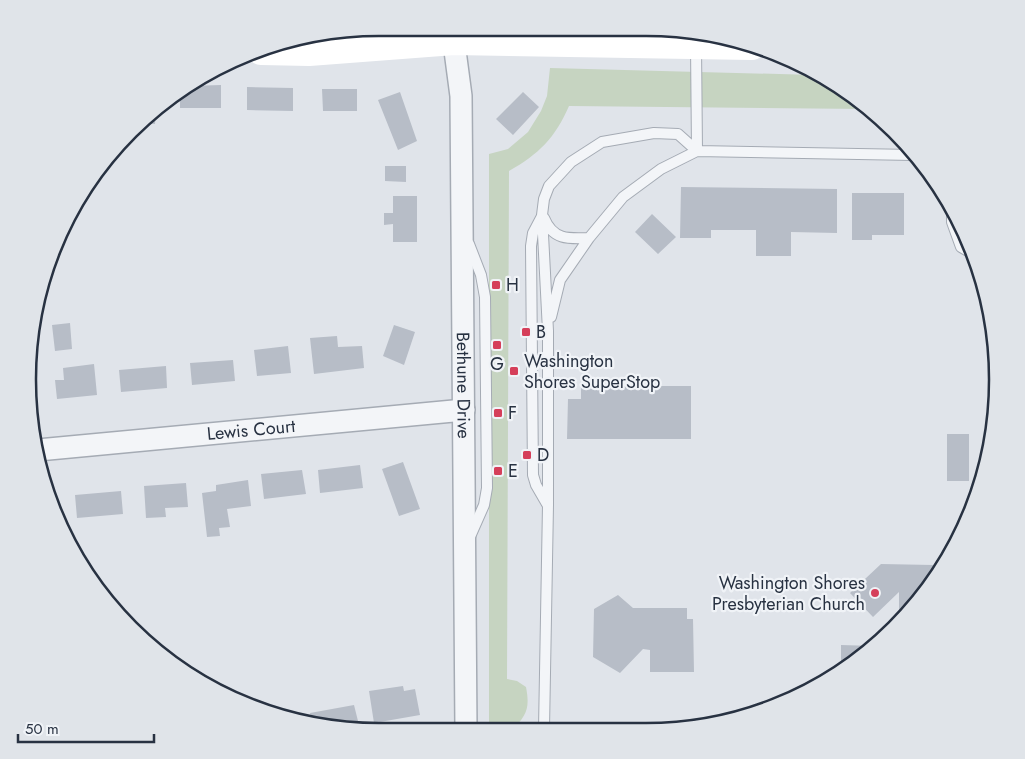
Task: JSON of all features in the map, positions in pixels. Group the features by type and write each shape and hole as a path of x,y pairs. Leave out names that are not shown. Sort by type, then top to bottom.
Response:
{"street":[{"path":"279,51 309,52 437,36"},
{"name":"Bethune Drive","path":"453,36 462,96 466,723"},
{"path":"550,36 688,39"},
{"name":"Lewis Court","path":"44,449 464,410"}],"lane":[{"path":"696,40 697,151"},
{"path":"544,723 548,505 548,330 542,215 544,199 549,186 572,162 602,142 654,132 678,134 697,151"},
{"path":"548,330 560,280 589,238 623,197 661,169 697,151 905,155"},
{"path":"542,215 548,228 555,234 571,239 589,238"},
{"path":"542,215 533,233 531,246 533,475 536,485 548,505"},
{"path":"462,228 480,275 485,297 487,488 484,505 465,549"},
{"path":"957,236 963,248"}],"green space":[{"path":"550,68 802,75 836,94 856,109 569,106 558,127 545,144 529,158 509,171 507,679 517,681 526,687 528,700 526,711 518,723 489,723 489,154 508,149 528,132 541,111 547,96"}],"building":[{"path":"221,85 221,108 180,108 180,100 202,86"},
{"path":"247,87 293,88 293,111 247,110"},
{"path":"322,89 357,89 357,111 323,111"},
{"path":"400,92 417,141 398,150 378,100"},
{"path":"523,92 539,107 513,135 496,119"},
{"path":"385,166 406,166 406,182 385,181"},
{"path":"681,187 837,189 837,233 791,232 791,256 756,256 756,230 711,230 711,238 680,238"},
{"path":"852,193 904,193 904,235 872,235 872,240 852,240"},
{"path":"393,196 417,196 417,242 393,242 393,224 384,225 384,213 393,213"},
{"path":"652,214 676,237 658,254 635,232"},
{"path":"70,323 72,349 55,351 52,325"},
{"path":"394,325 415,332 404,365 383,356"},
{"path":"337,336 338,347 362,346 364,368 314,374 310,338"},
{"path":"288,346 291,373 257,376 254,350"},
{"path":"233,360 235,381 192,385 190,363"},
{"path":"94,364 97,395 57,399 55,380 64,380 63,368"},
{"path":"166,366 167,388 121,392 119,370"},
{"path":"581,386 691,386 691,439 567,439 568,399 581,399"},
{"path":"947,434 969,434 969,481 947,481"},
{"path":"403,462 420,509 399,516 382,469"},
{"path":"360,465 363,488 320,493 318,470"},
{"path":"302,470 306,494 264,499 261,474"},
{"path":"248,480 251,506 227,509 230,527 219,528 220,536 207,537 202,493 216,491 216,485"},
{"path":"186,483 188,507 165,508 166,517 146,518 144,486"},
{"path":"121,491 123,514 77,518 75,495"},
{"name":"Washington Shores Presbyterian Church","path":"881,564 933,565 918,588 899,611 899,592 873,617 850,593"},
{"path":"618,595 633,608 687,608 687,619 693,619 694,672 650,672 650,650 643,649 620,673 593,657 594,609"},
{"path":"841,645 862,646 854,652 841,661"},
{"path":"403,686 404,691 415,689 420,715 374,723 369,691"},
{"path":"354,705 358,722 313,716 310,713"}],"place":[{"name":"H","path":"496,285"},
{"name":"B","path":"526,332"},
{"name":"G","path":"497,345"},
{"name":"Washington Shores SuperStop","path":"514,371"},
{"name":"F","path":"498,413"},
{"name":"D","path":"527,455"},
{"name":"E","path":"498,471"},
{"name":"Washington Shores Presbyterian Church","path":"875,593"}]}
